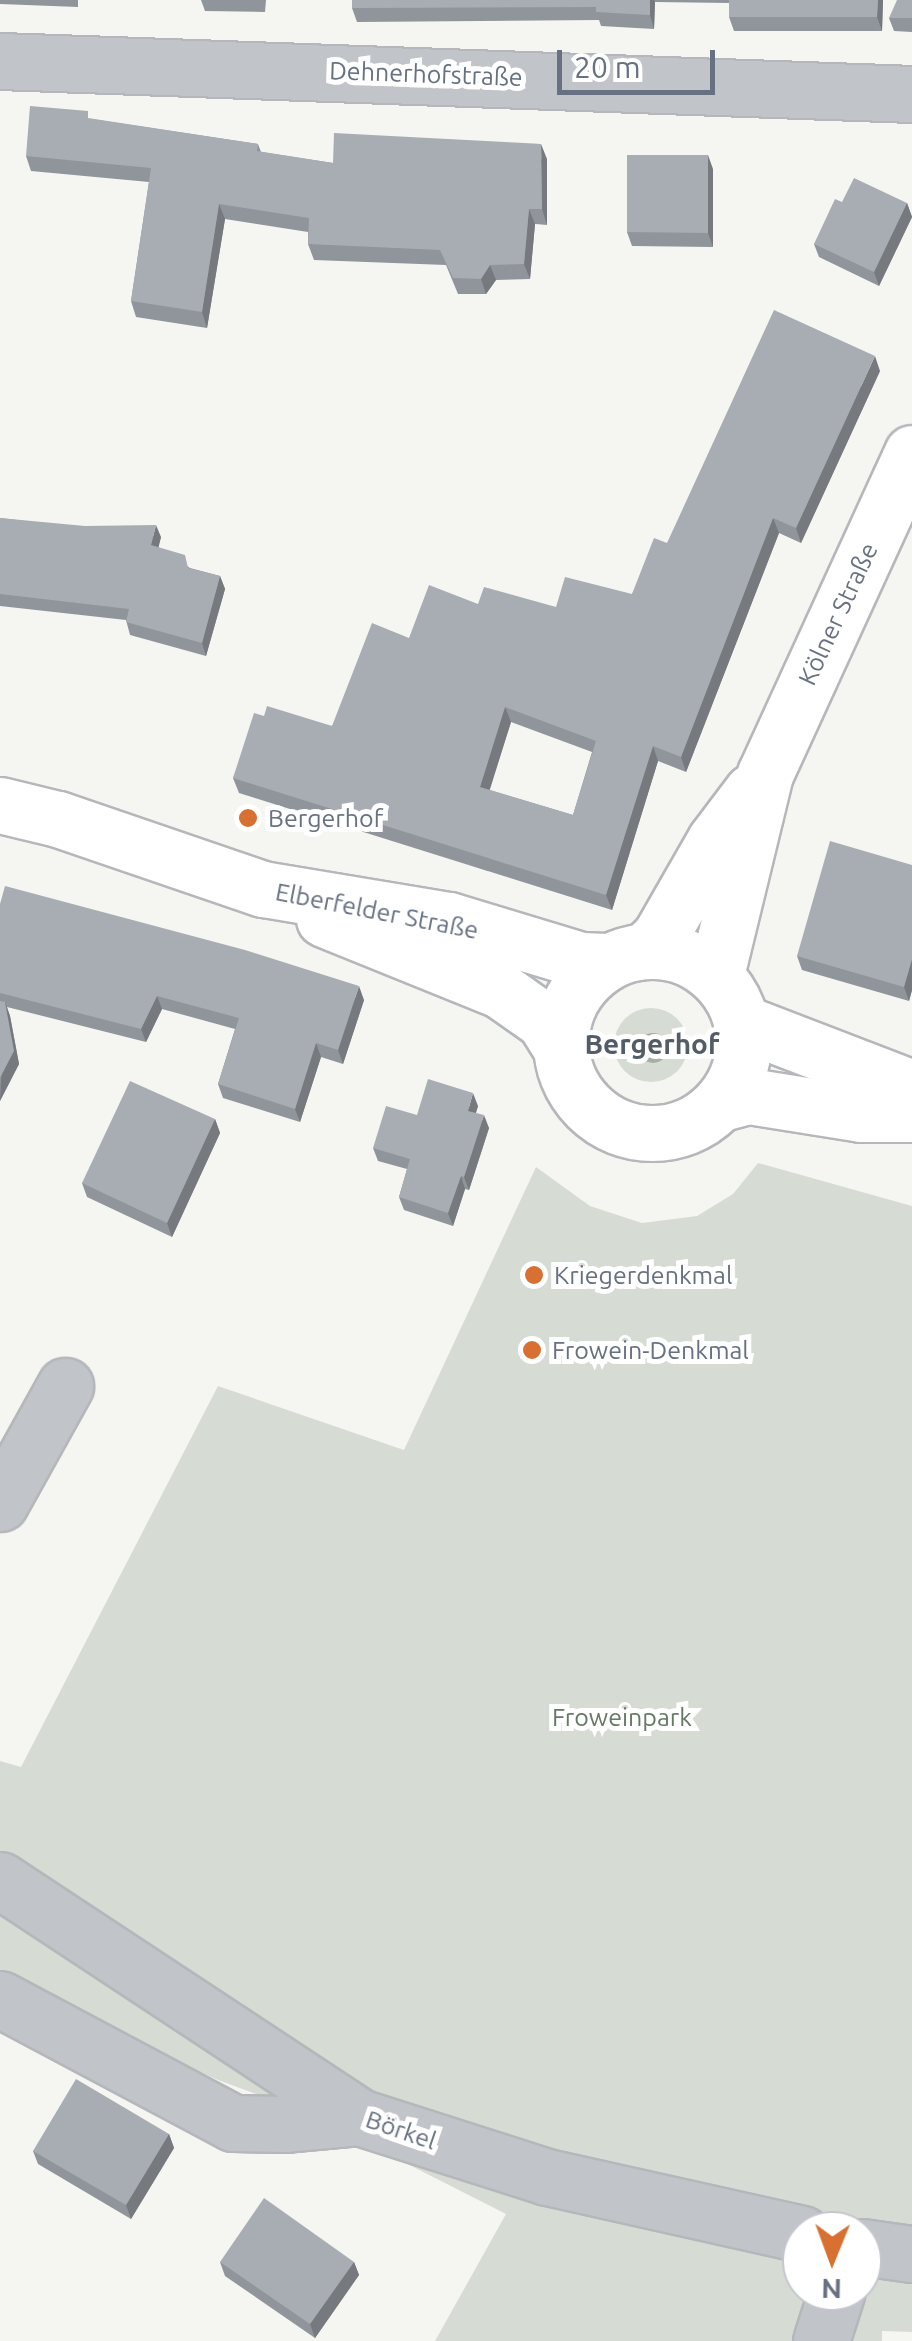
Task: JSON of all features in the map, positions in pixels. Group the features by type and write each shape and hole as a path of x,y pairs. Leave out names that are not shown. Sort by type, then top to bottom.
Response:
{"main road":[{"name":"Kölner Straße","path":"716,976 764,774 912,453"},
{"name":"Kölner Straße","path":"626,956 660,936 715,840 764,774"},
{"name":"Elberfelder Straße","path":"0,805 58,820 263,889 371,942 500,990 544,1021 560,1047"},
{"name":"Elberfelder Straße","path":"263,889 448,920 581,960 626,956"},
{"path":"626,956 682,956 716,976 737,1006 743,1023 742,1062 722,1103 703,1119 681,1129 634,1132 591,1110 575,1092 560,1047 562,1022 572,998 626,956"},
{"path":"743,1023 912,1088"},
{"path":"722,1103 748,1096 862,1114 912,1114"}],"street":[{"name":"Dehnerhofstraße","path":"0,60 912,94"},
{"path":"0,1503 65,1386"},
{"name":"Börkel","path":"0,1880 359,2117 547,2177 782,2230"},
{"path":"0,1999 233,2122 286,2124 359,2117"},
{"path":"882,2250 912,2254"},
{"path":"821,2341 830,2311"}],"green space":[{"path":"651,1008 665,1010 677,1019 686,1031 686,1059 677,1071 665,1080 651,1082 637,1080 625,1071 616,1059 614,1045 616,1031 625,1019 637,1010"},
{"name":"Froweinpark","path":"758,1163 912,1206 912,2332 882,2331 882,2341 435,2341 506,2214 307,2113 218,2080 0,1980 0,1761 21,1767 218,1386 404,1450 536,1167 590,1206 642,1223 697,1216 733,1194"}],"building":[{"path":"352,0 650,0 650,15 596,12 596,7 352,8"},
{"path":"729,0 878,0 877,17 729,17"},
{"path":"897,0 912,0 912,18 889,18"},
{"path":"30,106 88,111 88,118 258,144 257,151 333,163 334,133 541,144 542,209 529,209 524,264 490,265 481,279 453,278 440,250 308,244 309,218 219,204 202,312 131,301 151,168 26,156"},
{"path":"627,155 708,155 708,233 627,232"},
{"path":"854,178 907,203 874,272 814,244 835,199 842,202"},
{"path":"774,310 875,356 796,528 773,518 681,757 653,746 606,895 233,778 254,713 264,716 267,706 332,726 372,623 409,638 429,585 478,604 484,587 556,607 565,577 632,594 654,538 667,543","holes":["505,707 596,741 573,815 480,787"]},
{"path":"0,518 85,526 156,525 151,545 185,555 188,568 220,576 202,643 126,622 129,609 0,594"},
{"path":"830,841 912,865 912,959 904,987 797,956"},
{"path":"5,886 245,950 359,986 338,1050 316,1043 295,1109 218,1084 239,1018 157,996 141,1029 0,993 0,904"},
{"path":"0,1001 5,1002 14,1051 0,1078"},
{"path":"428,1079 473,1093 468,1111 484,1115 448,1213 399,1197 410,1159 373,1148 386,1106 417,1115"},
{"path":"130,1081 215,1119 167,1223 82,1183"},
{"path":"76,2079 169,2134 126,2205 33,2151"},
{"path":"264,2198 354,2262 310,2324 220,2262"}],"place":[{"name":"Bergerhof","path":"248,818"},
{"name":"Kriegerdenkmal","path":"534,1275"},
{"name":"Frowein-Denkmal","path":"532,1350"}],"district":[{"name":"Bergerhof","path":"652,1044"}]}
